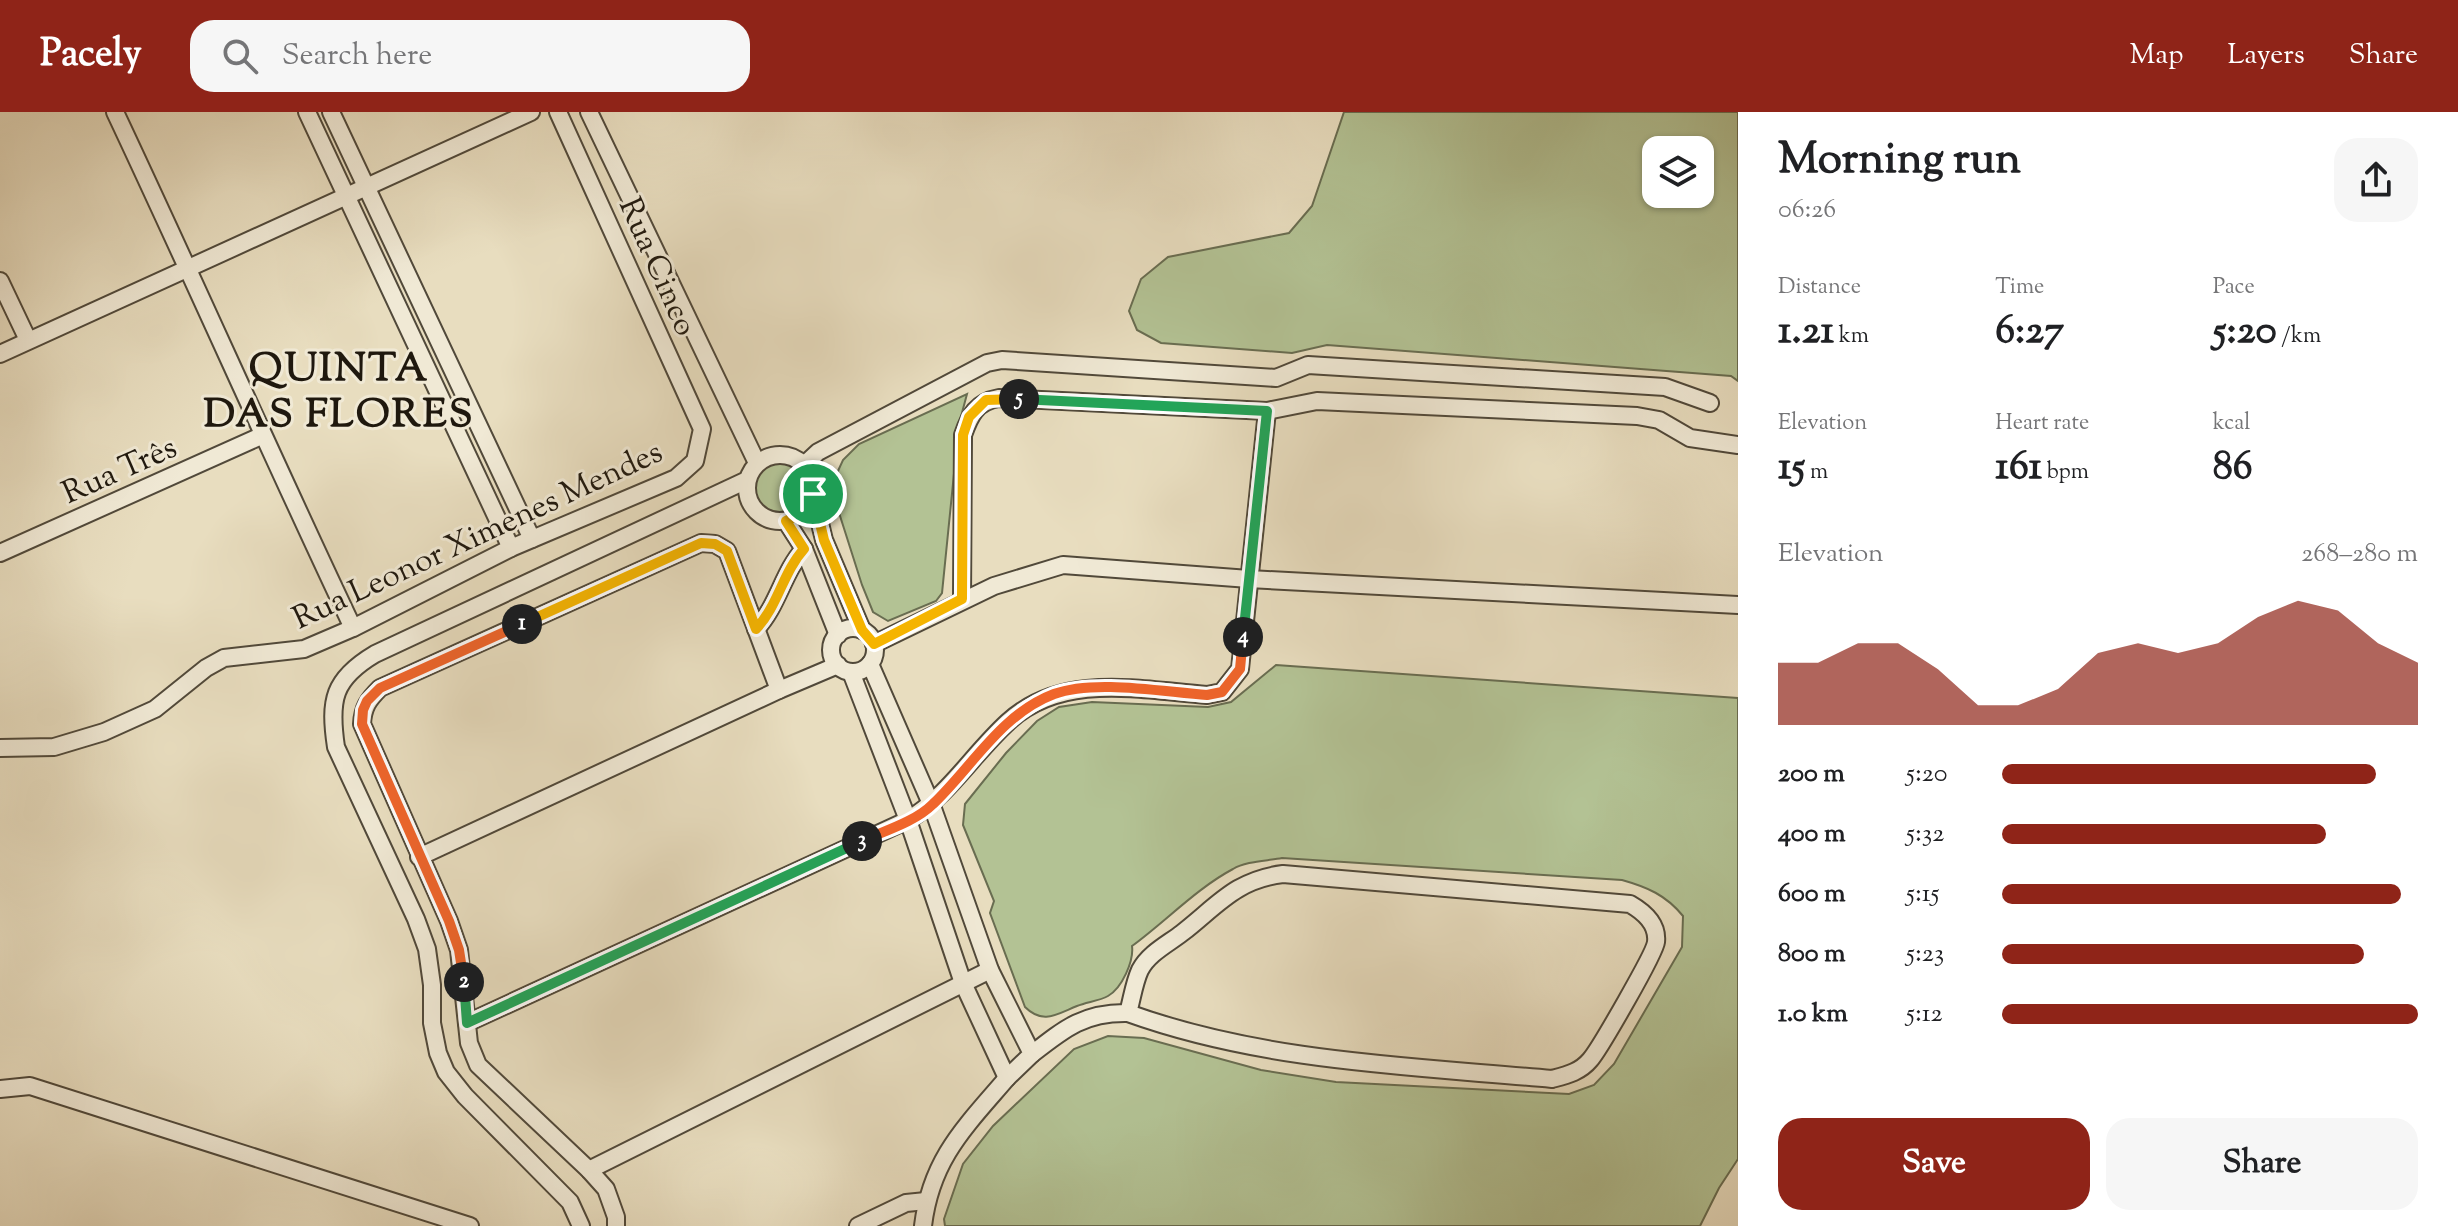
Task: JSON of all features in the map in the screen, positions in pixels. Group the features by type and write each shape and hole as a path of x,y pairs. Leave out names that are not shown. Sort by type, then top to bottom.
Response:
{"street":[{"path":"115,112 189,268 261,436 353,628"},
{"path":"307,112 511,548"},
{"path":"331,112 532,539"},
{"path":"0,354 531,112"},
{"name":"Rua Cinco","path":"558,112 702,429 700,445"},
{"path":"589,112 757,463"},
{"path":"0,281 28,340"},
{"path":"804,465 818,452 931,392 987,363 1002,360 1276,378 1308,365 1323,365 1665,387 1710,403"},
{"path":"962,599 963,435 969,417 986,400 999,398 1267,411 1317,401 1637,416 1659,420 1690,438 1738,445"},
{"path":"467,1023 908,820 932,806 1007,722 1056,693 1107,688 1207,695 1222,692 1240,669 1267,411"},
{"name":"Rua Três","path":"0,553 261,436"},
{"name":"Rua Leonor Ximenes Mendes","path":"0,748 54,747 104,732 155,709 206,668 224,658 304,649 353,628 511,548 676,478 695,461 700,445"},
{"path":"419,857 779,690 844,668 865,669 870,664 874,644 862,630 824,540 813,483 804,465 786,455 776,455 757,463 747,480 375,654 353,667 342,682 334,702 332,720 336,747 427,949 432,985 432,1023 438,1053 446,1072 465,1096 570,1202 581,1226"},
{"path":"747,480 749,501 755,511 775,521 786,521 804,512 813,494"},
{"path":"786,521 804,549 838,635"},
{"path":"616,1226 606,1189 478,1065 469,1043 459,950 362,724 363,710 380,688 701,543 715,544 727,551 779,690"},
{"path":"756,629 765,619 793,561 804,549"},
{"path":"874,644 962,599 1063,565 1249,579 1738,605"},
{"path":"862,630 849,629 838,635 832,650 844,668 908,820 963,983 1007,1078"},
{"path":"870,664 932,806 990,970 1032,1054"},
{"path":"923,1226 926,1201 938,1166 953,1142 1007,1078 1032,1054 1064,1028 1088,1017 1128,1013 1223,1040 1299,1056 1552,1079 1574,1074 1590,1060 1648,962 1656,943 1654,927 1644,912 1630,904 1299,875 1269,875 1226,894 1184,932 1148,958 1140,972 1128,1013"},
{"path":"589,1170 990,970"},
{"path":"0,1089 30,1086 470,1226"},
{"path":"858,1226 906,1203 926,1201"}],"green space":[{"path":"1344,112 1738,112 1738,381 1731,376 1327,345 1292,353 1161,343 1137,330 1129,311 1141,279 1168,257 1289,233 1312,206"},
{"path":"967,394 959,424 942,593 936,601 888,621 873,612 862,585 834,497 837,473 843,460 859,444"},
{"path":"780,462 799,469 806,488 799,507 780,514 761,507 754,488 761,469"},
{"path":"1276,665 1738,698 1738,1159 1700,1226 945,1226 944,1219 963,1164 993,1126 1074,1049 1108,1036 1144,1038 1261,1070 1336,1082 1569,1094 1594,1085 1614,1064 1682,947 1683,916 1677,909 1656,893 1622,880 1282,858 1250,863 1238,866 1207,886 1132,946 1126,974 1108,996 1044,1017 1025,1007 990,913 994,901 963,825 965,804 1006,753 1037,721 1059,707 1092,702 1208,707 1231,702"}],"district":[{"name":"QUINTA DAS FLORES","path":"339,389"}],"route":[{"path":"999,398 1267,411 1240,669 1222,692 1207,695 1107,688 1056,693 1007,722 932,806 908,820 467,1023 459,950 362,724 367,701 380,688 701,543 715,544 727,551 756,629 765,619 793,561 804,549 786,521 804,512 813,494 824,540 862,630 874,644 962,599 963,435 969,417 986,400 999,398"}]}
